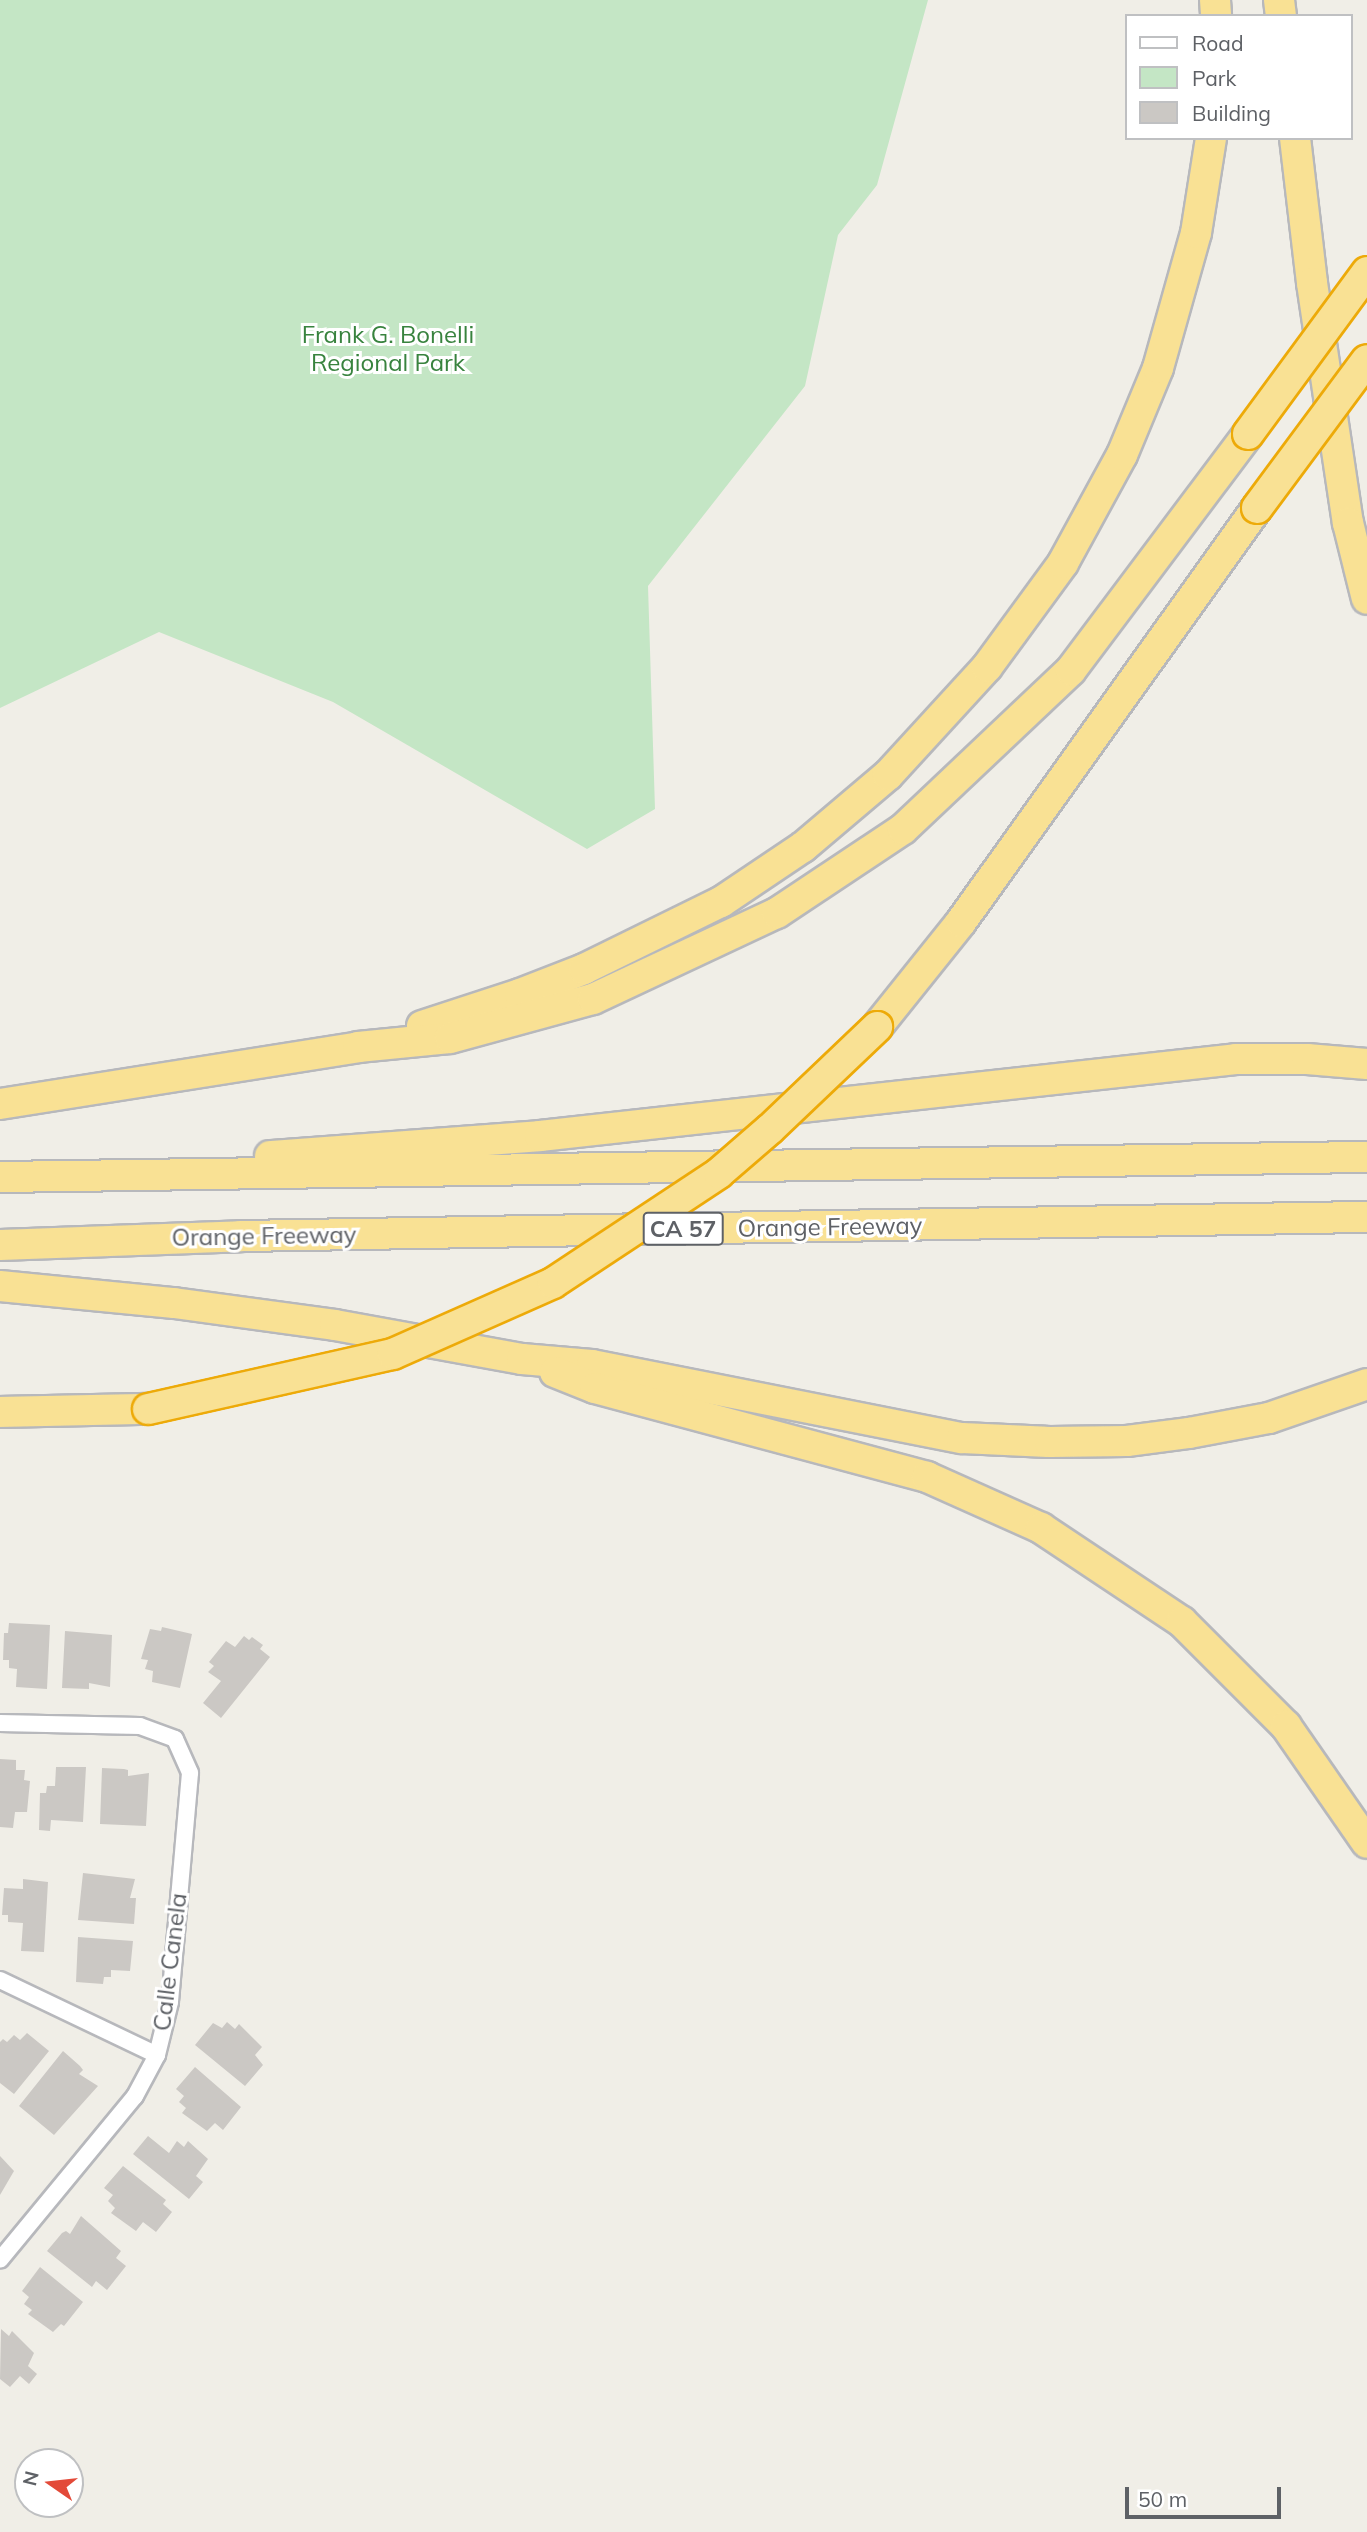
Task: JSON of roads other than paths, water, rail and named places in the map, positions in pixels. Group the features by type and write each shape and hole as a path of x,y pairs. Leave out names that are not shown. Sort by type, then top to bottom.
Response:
{"highway":[{"path":"358,1047 520,994 584,969 721,902 803,847 888,775 995,657 1063,563 1122,455 1158,368 1196,233 1211,140"},
{"path":"1295,140 1312,283 1348,523 1367,599"},
{"path":"0,1104 358,1047 450,1038 593,999 777,913 903,829 1071,670 1367,272"},
{"path":"0,1412 148,1409 393,1354 553,1283 719,1173 877,1027 961,922 1257,508 1367,360"},
{"path":"75,1176 352,1147 540,1136 1236,1059 1307,1059 1367,1064"},
{"path":"0,1177 1367,1157"},
{"name":"Orange Freeway","path":"0,1245 241,1236 1367,1217"},
{"path":"0,1286 174,1303 321,1323 522,1359 592,1365 962,1438 1050,1442 1126,1441 1189,1433 1269,1418 1367,1384"},
{"path":"522,1359 595,1388 927,1477 1041,1528 1182,1622 1286,1726 1367,1843"}],"street":[{"name":"Calle Canela","path":"0,1723 141,1726 175,1739 190,1773 170,2002 157,2055 135,2096 0,2260"},
{"path":"0,1980 157,2055"}],"park label":[{"name":"Frank G. Bonelli Regional Park","path":"388,349"}]}
